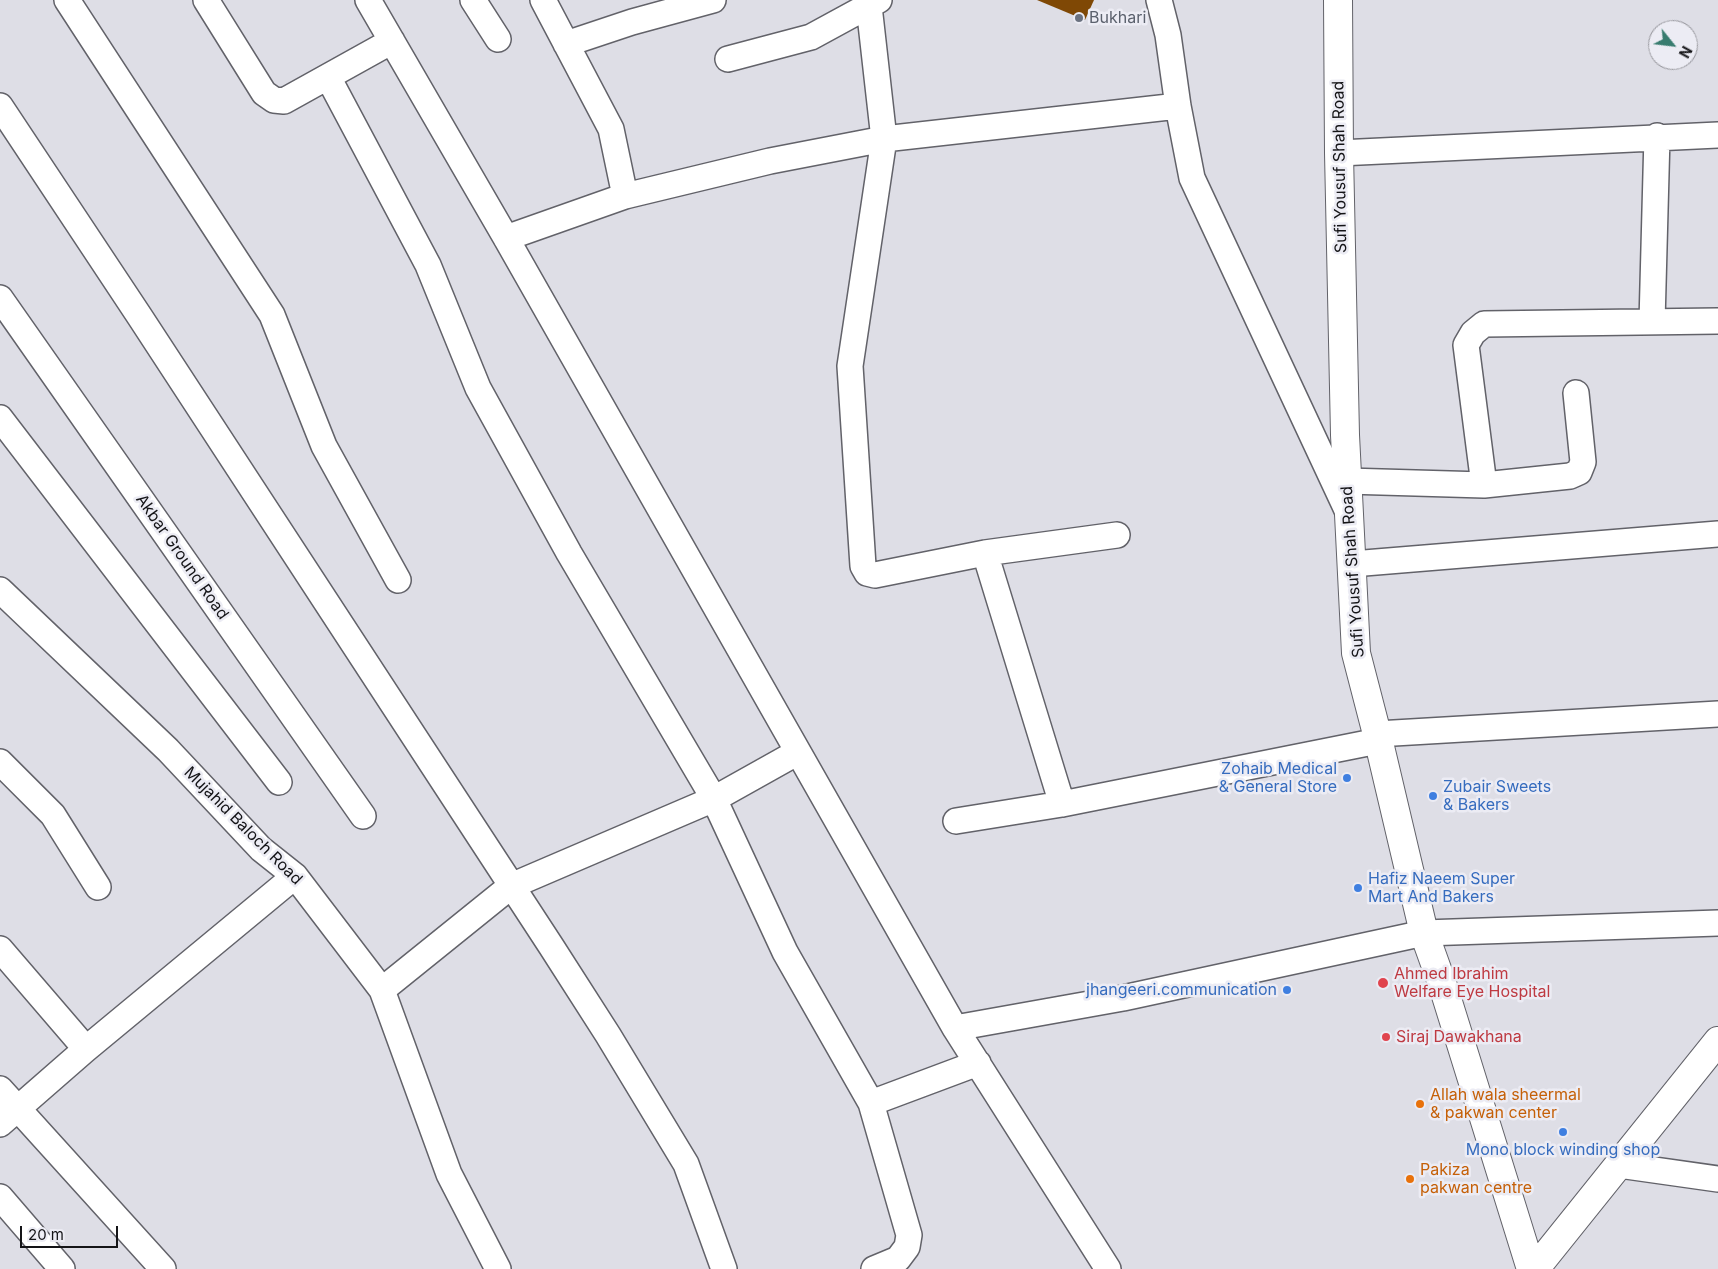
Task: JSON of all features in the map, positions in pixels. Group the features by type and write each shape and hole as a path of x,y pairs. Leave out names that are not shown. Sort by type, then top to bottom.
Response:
{"main road":[{"name":"Sufi Yousuf Shah Road","path":"1338,0 1339,152 1347,481 1356,653 1424,933 1446,996 1531,1269"},
{"path":"1535,1269 1718,1041"}],"street":[{"path":"67,0 272,316 324,446 398,580"},
{"path":"206,0 264,93 274,100 284,101 392,41"},
{"path":"368,0 506,238 955,1028 1108,1269"},
{"path":"473,0 498,39"},
{"path":"543,0 611,129 625,196"},
{"path":"566,44 632,22 713,0"},
{"path":"1159,0 1168,35 1178,106 1192,178 1349,514"},
{"path":"728,59 811,37 874,3 884,139 850,366 863,566 867,573 875,575 985,553 1117,535"},
{"path":"328,77 428,265 478,388 569,553 714,799 785,952 871,1103 909,1235 907,1247 898,1259 874,1269"},
{"path":"0,106 140,317 608,1036 686,1164 724,1269"},
{"path":"506,238 625,196 770,161 884,139 1178,106"},
{"path":"1339,152 1718,134"},
{"path":"1652,322 1657,136"},
{"name":"Akbar Ground Road","path":"0,298 363,816"},
{"path":"1484,485 1466,345 1473,333 1484,324 1718,321"},
{"path":"1347,481 1484,485 1570,476 1579,472 1583,462 1576,393"},
{"path":"0,418 279,782"},
{"path":"1352,564 1718,534"},
{"path":"985,553 1062,804"},
{"name":"Mujahid Baloch Road","path":"0,590 168,750 261,849 295,876 382,990 449,1174 498,1269"},
{"path":"956,821 1062,804 1378,738 1718,714"},
{"path":"382,990 511,886 714,799 798,752"},
{"path":"0,762 53,815 98,887"},
{"path":"8,1116 295,876"},
{"path":"955,1028 1123,998 1424,933 1718,923"},
{"path":"0,949 86,1049"},
{"path":"871,1103 978,1063"},
{"path":"0,1089 8,1116 163,1269"},
{"path":"1619,1165 1718,1179"},
{"path":"0,1197 62,1269"}],"building":[{"path":"1037,0 1094,0 1085,20"}],"place":[{"name":"Bukhari","path":"1079,18"},
{"name":"Zohaib Medical & General Store","path":"1347,778"},
{"name":"Zubair Sweets & Bakers","path":"1433,796"},
{"name":"Hafiz Naeem Super Mart And Bakers","path":"1358,888"},
{"name":"Ahmed Ibrahim Welfare Eye Hospital","path":"1383,983"},
{"name":"jhangeeri.communication","path":"1287,990"},
{"name":"Siraj Dawakhana","path":"1386,1037"},
{"name":"Allah wala sheermal & pakwan center","path":"1420,1104"},
{"name":"Mono block winding shop","path":"1563,1132"},
{"name":"Pakiza pakwan centre","path":"1410,1179"}]}
